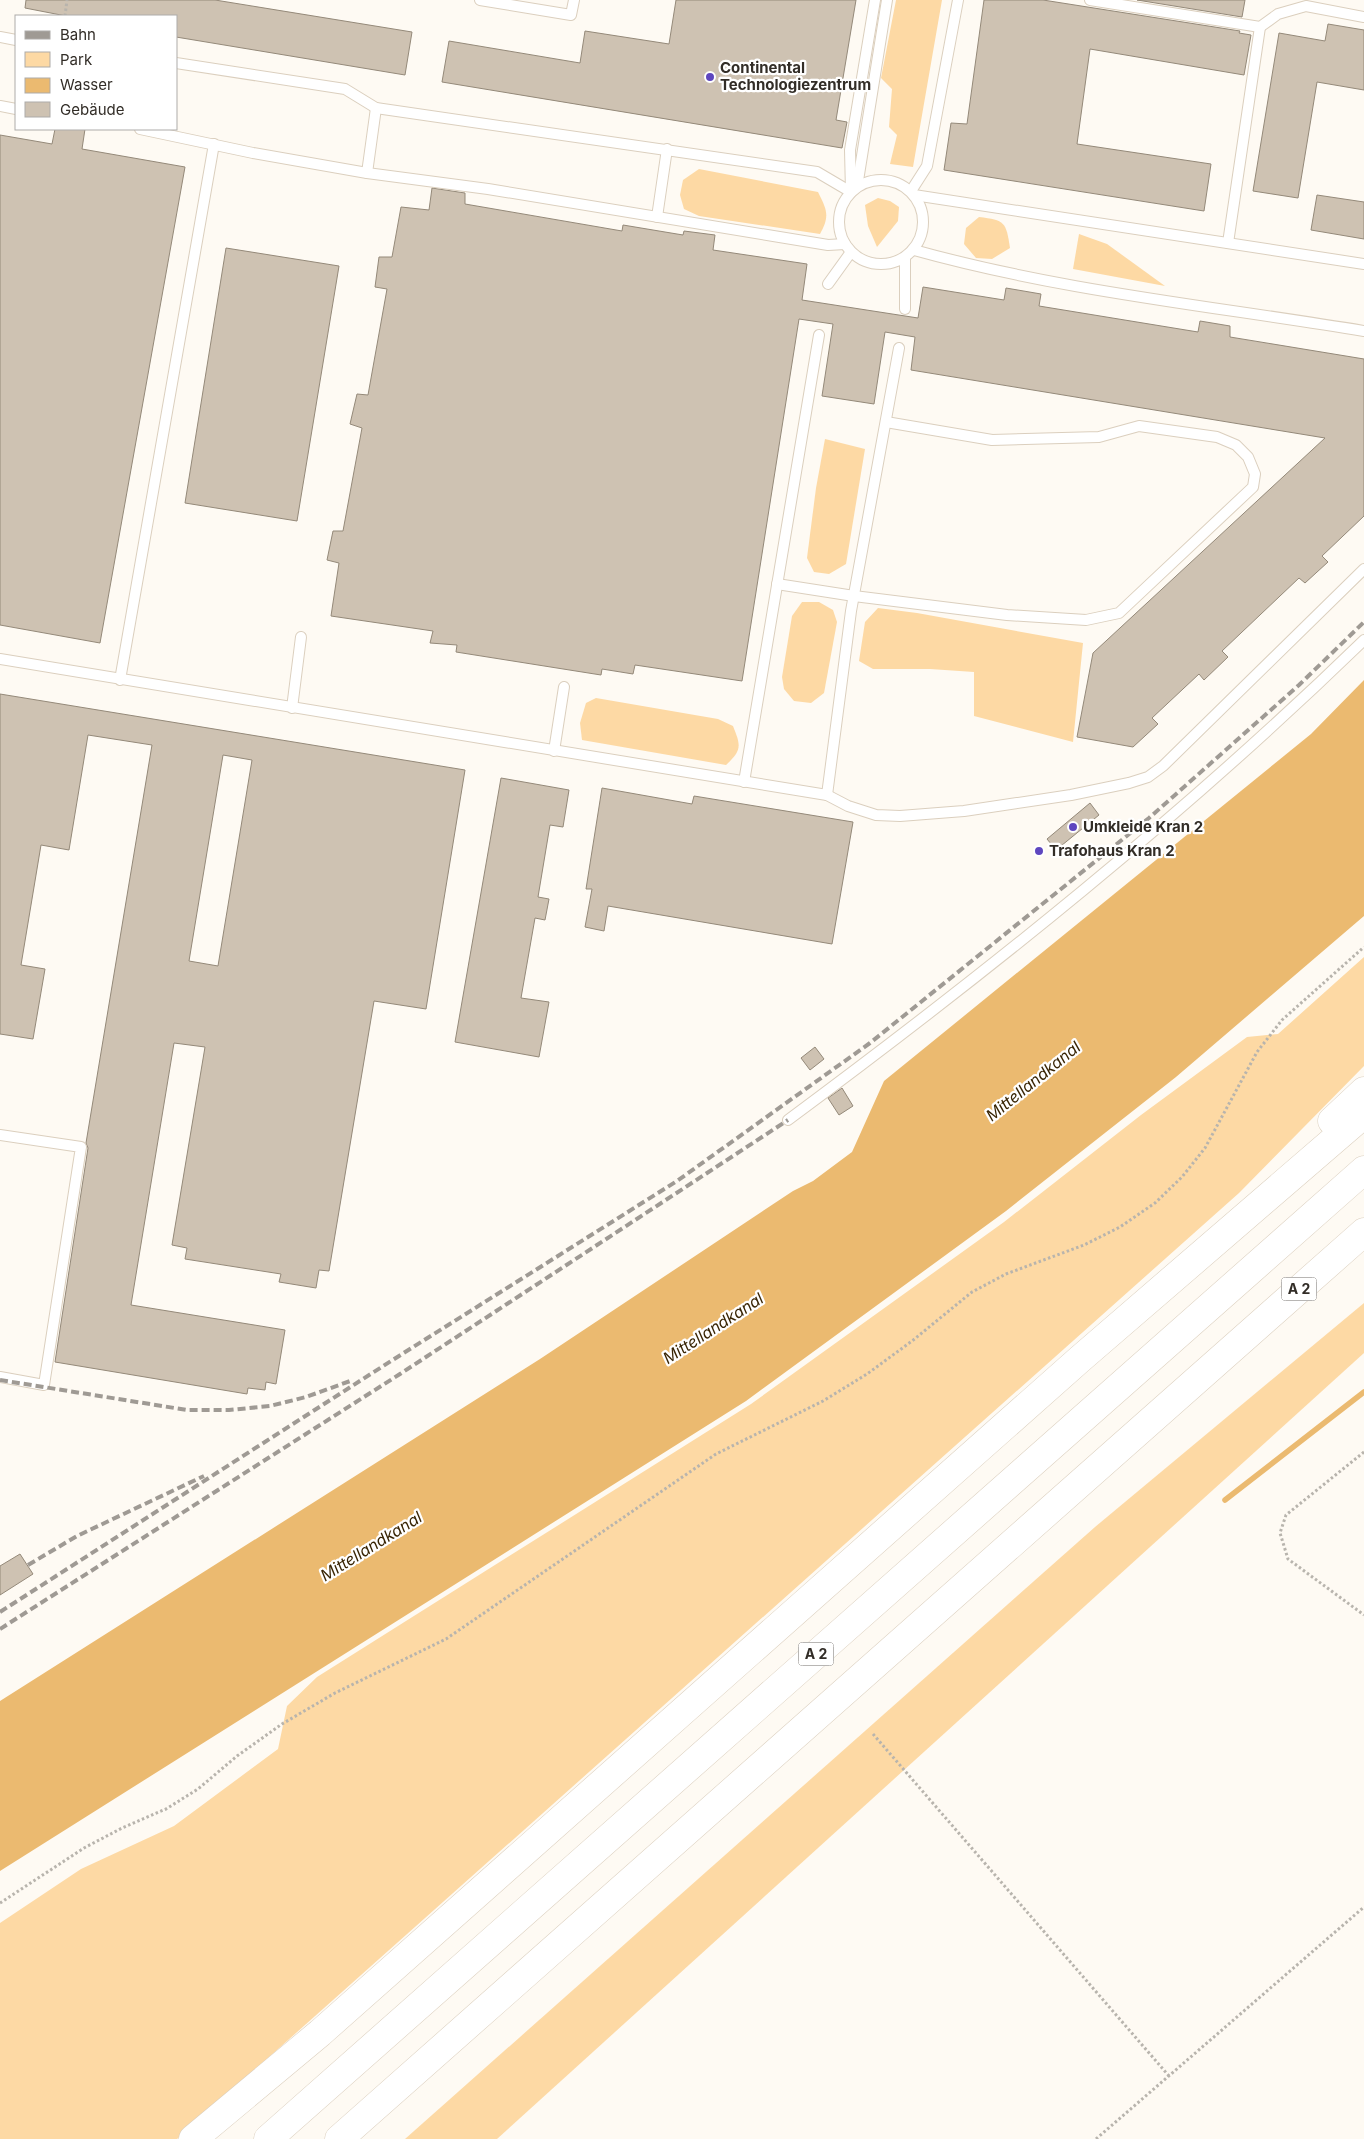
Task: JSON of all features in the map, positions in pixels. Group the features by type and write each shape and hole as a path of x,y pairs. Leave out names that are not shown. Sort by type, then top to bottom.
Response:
{"highway":[{"path":"1080,1359 1364,1091"},
{"path":"193,2139 320,2034 1080,1359 1364,1114"},
{"name":"A 2","path":"268,2139 1364,1170"},
{"name":"A 2","path":"339,2139 1364,1232"},
{"path":"1155,1416 1304,1308 1364,1257"},
{"path":"212,2139 320,2034"}],"lane":[{"path":"480,0 571,15 574,0"},
{"path":"854,189 850,150 875,0"},
{"path":"854,189 887,0"},
{"path":"912,193 927,166 958,0"},
{"path":"1090,0 1260,28"},
{"path":"1228,243 1260,28 1278,14 1306,6 1364,17"},
{"path":"0,37 15,40"},
{"path":"178,63 346,89 376,108 817,172 854,189"},
{"path":"0,106 15,109"},
{"path":"366,174 376,108"},
{"path":"145,130 366,174 488,189 848,248"},
{"path":"120,680 214,144"},
{"path":"657,217 667,149"},
{"path":"874,180 887,180 899,183 912,193 923,212 924,228 914,250 905,258 884,264 876,264 860,258 848,248 840,232 840,212 844,200 854,189 874,180"},
{"path":"912,193 1364,264"},
{"path":"828,284 848,248"},
{"path":"914,250 971,266 1127,296 1259,313 1364,331"},
{"path":"905,258 905,309"},
{"path":"744,782 819,335"},
{"path":"827,795 854,596 899,348"},
{"path":"777,584 854,596 1007,615 1086,620 1119,614 1253,487 1255,474 1248,457 1236,445 1217,437 1139,426 1099,438 992,440 886,422"},
{"path":"0,659 827,795 848,806 876,814 900,816 964,811 1063,796 1129,783 1148,776 1163,766 1364,569"},
{"path":"292,708 301,637"},
{"path":"788,1120 875,1056 987,968 1158,829 1307,696 1364,640"},
{"path":"554,751 564,687"},
{"path":"0,1135 81,1147 44,1385 0,1377"}],"path":[{"path":"65,15 67,0"},
{"path":"0,1903 84,1848 122,1828 166,1809 198,1789 237,1756 282,1724 336,1693 446,1639 716,1454 824,1400 866,1374 912,1341 972,1292 1006,1274 1084,1245 1120,1227 1154,1203 1182,1177 1205,1148 1256,1052 1282,1020 1364,947"},
{"path":"1364,1452 1286,1514 1280,1534 1288,1559 1364,1615"},
{"path":"874,1734 1169,2076"},
{"path":"1096,2139 1364,1907"}],"green space":[{"path":"896,0 942,0 913,167 890,164 897,135 889,127 892,89 881,78"},
{"path":"699,169 818,192 826,213 825,222 820,234 699,216 684,209 680,195 683,180"},
{"path":"878,198 890,201 899,207 898,221 877,247 868,226 865,205"},
{"path":"979,217 999,221 1003,224 1007,233 1010,248 992,259 976,258 964,244 966,228"},
{"path":"1079,234 1107,244 1165,286 1073,269"},
{"path":"825,439 865,449 846,564 829,574 814,572 807,558 816,488"},
{"path":"802,602 819,602 833,610 837,622 824,693 811,703 794,701 784,689 782,677 792,616"},
{"path":"878,608 917,613 1083,643 1073,742 974,716 974,672 930,669 873,669 859,661 865,622"},
{"path":"596,698 718,719 733,726 738,738 739,747 726,765 582,740 580,723 586,703"},
{"path":"1364,957 1364,1066 1239,1193 177,2139 0,2139 0,1923 81,1869 174,1826 278,1749 287,1706 317,1677 751,1404 1004,1222 1141,1115 1247,1037 1278,1034"},
{"path":"1364,1303 1364,1353 497,2139 405,2139 1095,1527"}],"water":[{"name":"Mittellandkanal","path":"1364,680 1364,916 1176,1077 1006,1211 746,1401 0,1871 0,1701 540,1359 793,1191 813,1181 852,1152 884,1081 1311,734"}],"building":[{"path":"26,0 215,0 412,32 405,75 178,37 178,15 61,15 25,8"},
{"name":"Continental Technologiezentrum","path":"676,0 856,0 836,120 847,122 842,148 442,82 449,41 580,63 585,31 669,44"},
{"path":"984,0 1043,0 1240,31 1239,33 1251,35 1244,75 1090,49 1077,144 1211,164 1204,211 944,170 951,123 967,124"},
{"path":"1137,0 1245,0 1242,17"},
{"path":"1328,24 1364,30 1364,90 1317,82 1298,198 1253,191 1279,33 1325,41"},
{"path":"55,130 85,130 82,149 185,167 100,643 0,625 0,135 52,144"},
{"path":"432,188 465,193 465,204 622,231 623,225 683,235 684,231 715,235 713,250 807,264 802,300 918,318 923,287 1004,300 1006,288 1041,294 1039,306 1198,332 1200,321 1230,326 1230,337 1364,359 1364,516 1322,556 1328,562 1305,583 1299,578 1222,651 1228,657 1204,680 1199,674 1152,718 1158,724 1133,747 1077,737 1093,653 1325,438 911,370 915,337 885,332 874,404 822,396 833,324 799,319 742,681 635,665 633,674 602,669 601,675 456,652 457,645 430,643 433,631 331,616 339,563 327,560 333,531 343,531 362,428 350,424 357,394 368,395 387,289 375,287 379,257 392,257 401,207 429,210"},
{"path":"1317,195 1364,202 1364,239 1311,230"},
{"path":"226,248 339,266 297,521 185,503"},
{"path":"0,694 465,770 426,1009 374,1001 329,1271 319,1270 316,1288 279,1282 281,1274 185,1259 187,1248 172,1245 205,1047 174,1043 131,1305 285,1330 276,1384 266,1382 265,1390 248,1388 247,1394 55,1362 88,1148 86,1143 152,745 88,735 69,850 41,845 21,965 45,969 33,1039 0,1034","holes":["223,755 252,760 218,966 189,961"]},
{"path":"501,778 569,790 563,827 550,825 538,897 549,899 545,920 535,918 521,998 549,1002 539,1057 455,1042"},
{"path":"602,788 692,804 694,796 853,822 832,944 608,906 604,931 585,927 592,889 586,889"},
{"name":"Umkleide Kran 2","path":"1090,803 1099,815 1056,850 1047,839"},
{"path":"815,1047 824,1059 810,1070 801,1058"},
{"path":"842,1088 853,1106 839,1115 828,1098"},
{"path":"20,1554 33,1574 0,1595 0,1566"}],"waterway":[{"path":"1225,1500 1364,1392"}],"railway":[{"path":"0,1612 391,1361 677,1181 870,1043 1149,818 1299,685 1364,622"},
{"path":"0,1629 400,1374 788,1120"},
{"path":"0,1380 187,1410 229,1410 270,1406 306,1397 353,1380"},
{"path":"28,1565 77,1536 204,1476"}],"place":[{"name":"Continental Technologiezentrum","path":"710,77"},
{"name":"Umkleide Kran 2","path":"1073,827"},
{"name":"Trafohaus Kran 2","path":"1039,851"}]}
